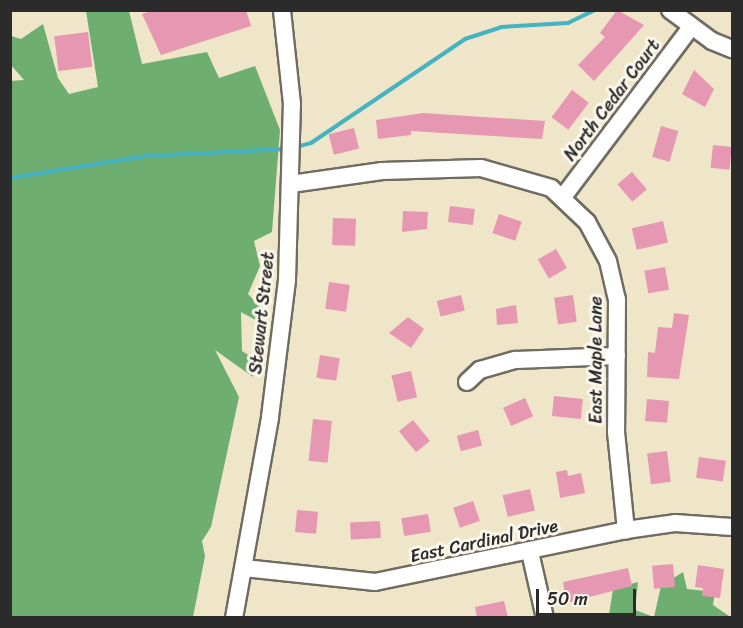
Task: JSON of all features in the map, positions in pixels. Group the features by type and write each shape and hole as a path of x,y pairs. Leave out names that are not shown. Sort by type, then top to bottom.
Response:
{"street":[{"name":"Stewart Street","path":"234,618 244,568 286,291 292,104 282,10"},
{"path":"670,10 691,27 732,49"},
{"name":"North Cedar Court","path":"563,197 691,27"},
{"name":"East Maple Lane","path":"291,184 382,171 480,168 534,179 563,197 587,222 608,261 617,300 616,432 626,530"},
{"path":"467,382 480,370 516,360 617,356"},
{"name":"East Cardinal Drive","path":"244,568 375,582 530,552 626,530 675,523 732,527"},
{"path":"530,552 545,618"}],"green space":[{"path":"86,11 129,11 142,64 207,52 219,78 255,66 280,130 272,232 254,241 260,266 248,294 262,309 259,322 241,312 242,351 253,358 253,377 215,350 239,397 211,527 202,541 205,556 193,617 11,617 10,81 24,80 11,65 11,36 21,39 43,24 58,78 69,94 98,87"},
{"path":"683,572 687,589 715,592 713,605 732,618 596,618 609,615 613,589 638,582 635,610 654,617 661,586"}],"building":[{"path":"155,10 246,10 251,26 161,55 142,14"},
{"path":"617,10 644,25 594,81 578,65 605,37 600,33"},
{"path":"88,32 92,67 59,71 54,36"},
{"path":"694,70 714,89 705,107 682,94"},
{"path":"572,90 589,103 568,130 552,117"},
{"path":"423,113 545,121 542,139 411,131 411,135 378,139 376,120"},
{"path":"661,126 678,131 669,162 652,157"},
{"path":"354,128 359,148 334,155 329,134"},
{"path":"713,145 732,147 729,170 711,168"},
{"path":"632,172 647,190 632,202 617,184"},
{"path":"450,206 475,209 473,225 448,222"},
{"path":"403,211 428,212 427,229 402,232"},
{"path":"499,214 522,222 515,241 492,233"},
{"path":"333,218 356,219 355,246 332,245"},
{"path":"663,221 668,242 637,250 632,228"},
{"path":"556,249 567,268 549,279 538,260"},
{"path":"665,267 669,290 648,293 644,271"},
{"path":"329,282 350,285 346,312 325,309"},
{"path":"461,295 465,311 441,317 437,301"},
{"path":"573,295 577,322 558,324 554,298"},
{"path":"516,305 518,323 497,325 496,309"},
{"path":"674,313 689,315 679,379 647,377 648,352 655,353 658,327 672,328"},
{"path":"408,317 424,329 411,348 389,333"},
{"path":"320,355 340,358 336,381 316,378"},
{"path":"411,371 417,397 398,402 392,375"},
{"path":"554,396 583,399 581,419 552,416"},
{"path":"525,398 533,416 511,426 503,408"},
{"path":"647,399 669,401 667,423 645,421"},
{"path":"313,419 332,421 328,463 309,461"},
{"path":"413,420 430,441 416,452 399,431"},
{"path":"478,430 482,445 461,451 457,436"},
{"path":"667,451 671,482 651,484 647,453"},
{"path":"699,457 726,461 723,482 696,478"},
{"path":"567,470 568,476 581,473 585,493 560,498 556,472"},
{"path":"530,489 535,510 508,517 503,495"},
{"path":"473,501 480,521 460,528 453,508"},
{"path":"297,510 318,512 316,534 295,532"},
{"path":"428,514 431,532 404,536 401,518"},
{"path":"380,521 381,538 351,540 350,523"},
{"path":"673,564 675,587 654,589 652,566"},
{"path":"698,565 724,569 720,598 702,596 703,588 695,587"},
{"path":"628,568 632,586 566,603 563,582"},
{"path":"504,601 508,618 477,618 475,607"}],"waterway":[{"path":"296,147 311,143 465,39 501,27 568,23 595,10"},
{"path":"10,178 146,156 286,149"}]}
